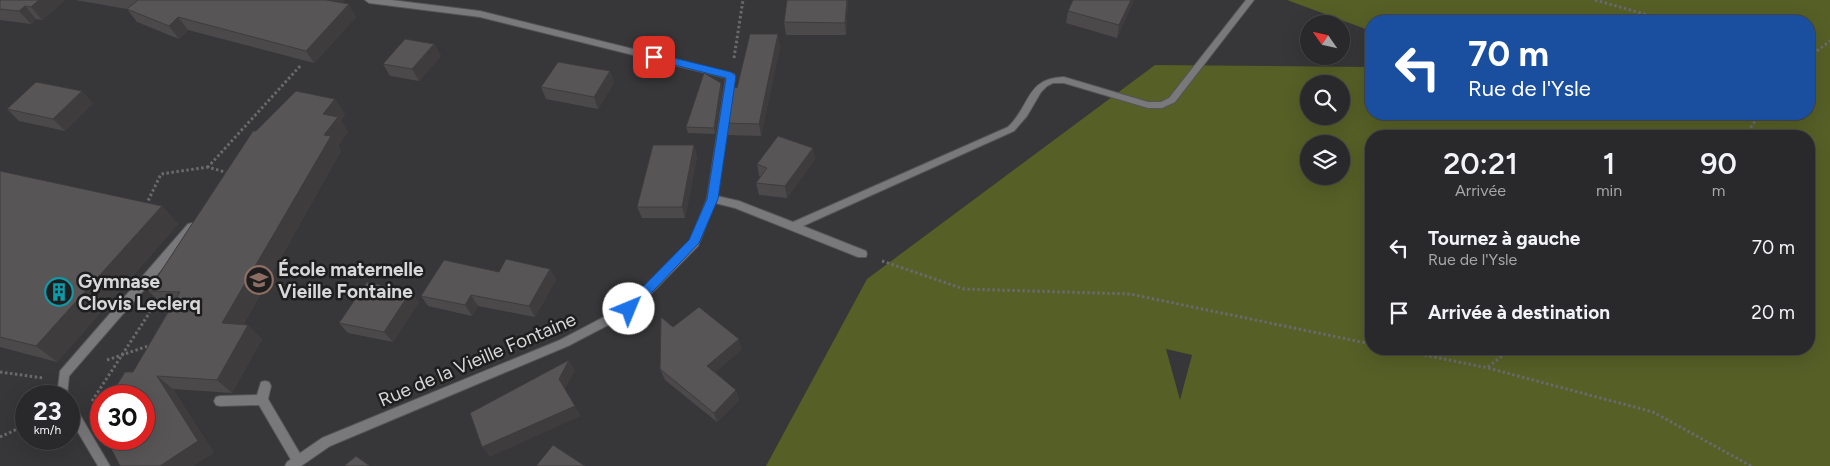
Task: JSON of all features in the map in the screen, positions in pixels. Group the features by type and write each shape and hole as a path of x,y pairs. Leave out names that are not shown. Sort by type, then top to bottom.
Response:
{"street":[{"path":"368,0 480,14 731,76"},
{"path":"794,226 1011,129 1023,117 1042,83 1052,78 1148,105 1162,105 1172,100 1250,0"},
{"name":"Rue de la Vieille Fontaine","path":"295,464 326,442 564,343 629,309 694,243 712,199 731,76"},
{"path":"712,199 736,204 862,254"},
{"path":"63,385 64,374 200,217"},
{"path":"265,386 262,400 295,464"},
{"path":"220,401 262,400"},
{"path":"80,426 104,466"}],"path":[{"path":"731,76 743,0"},
{"path":"1595,0 1648,15"},
{"path":"1815,52 1830,41"},
{"path":"208,167 295,74 301,65"},
{"path":"145,207 161,174 208,167 236,175"},
{"path":"137,205 153,208"},
{"path":"862,254 964,290 1130,294 1365,343"},
{"path":"0,372 40,378 64,374 160,342"},
{"path":"1424,355 1488,368 1653,412 1750,466"},
{"path":"1488,368 1504,355"},
{"path":"0,437 15,430"}],"green space":[{"path":"1287,0 1830,0 1830,466 766,466 867,279 1155,65 1365,67 1365,120 1815,120 1815,15 1365,15 1365,29 1350,23 1350,15 1328,15","holes":["1166,349 1192,355 1180,400"]}],"building":[{"path":"0,0 39,0 31,7 25,6 19,11 0,9"},
{"path":"138,0 326,0 349,4 306,51 178,17 169,26 127,9"},
{"path":"787,0 847,0 845,23 784,22"},
{"path":"1073,0 1131,0 1119,25 1068,11"},
{"path":"750,34 778,34 759,124 726,123 731,85 737,88"},
{"path":"405,39 434,44 412,69 383,64"},
{"path":"558,62 610,71 594,97 541,87"},
{"path":"704,73 721,83 714,128 686,127"},
{"path":"36,82 82,91 53,119 7,109"},
{"name":"École maternelle Vieille Fontaine","path":"296,91 335,99 323,114 338,117 324,135 331,136 222,323 248,325 217,380 157,376 198,441 160,466 120,466 112,450 155,450 155,385 117,385 125,372 133,372 180,292 148,291 253,131 256,131"},
{"path":"778,136 813,148 785,186 756,183 767,168 757,164"},
{"path":"653,145 694,145 682,207 637,207"},
{"name":"Gymnase Clovis Leclerq","path":"0,171 162,206 36,346 0,337"},
{"path":"506,259 550,269 529,306 471,295 465,305 421,296 444,260 499,272"},
{"path":"367,282 411,291 384,332 339,323"},
{"path":"699,307 739,339 707,366 736,390 714,413 660,369 661,317 673,327"},
{"path":"569,360 559,379 575,406 482,447 470,413"},
{"path":"553,445 585,466 536,466"},
{"path":"356,456 370,466 344,466"}],"place":[{"name":"École maternelle Vieille Fontaine","path":"259,280"},
{"name":"Gymnase Clovis Leclerq","path":"59,292"}],"route":[{"path":"629,309 694,243 712,199 731,76 654,57"}]}
